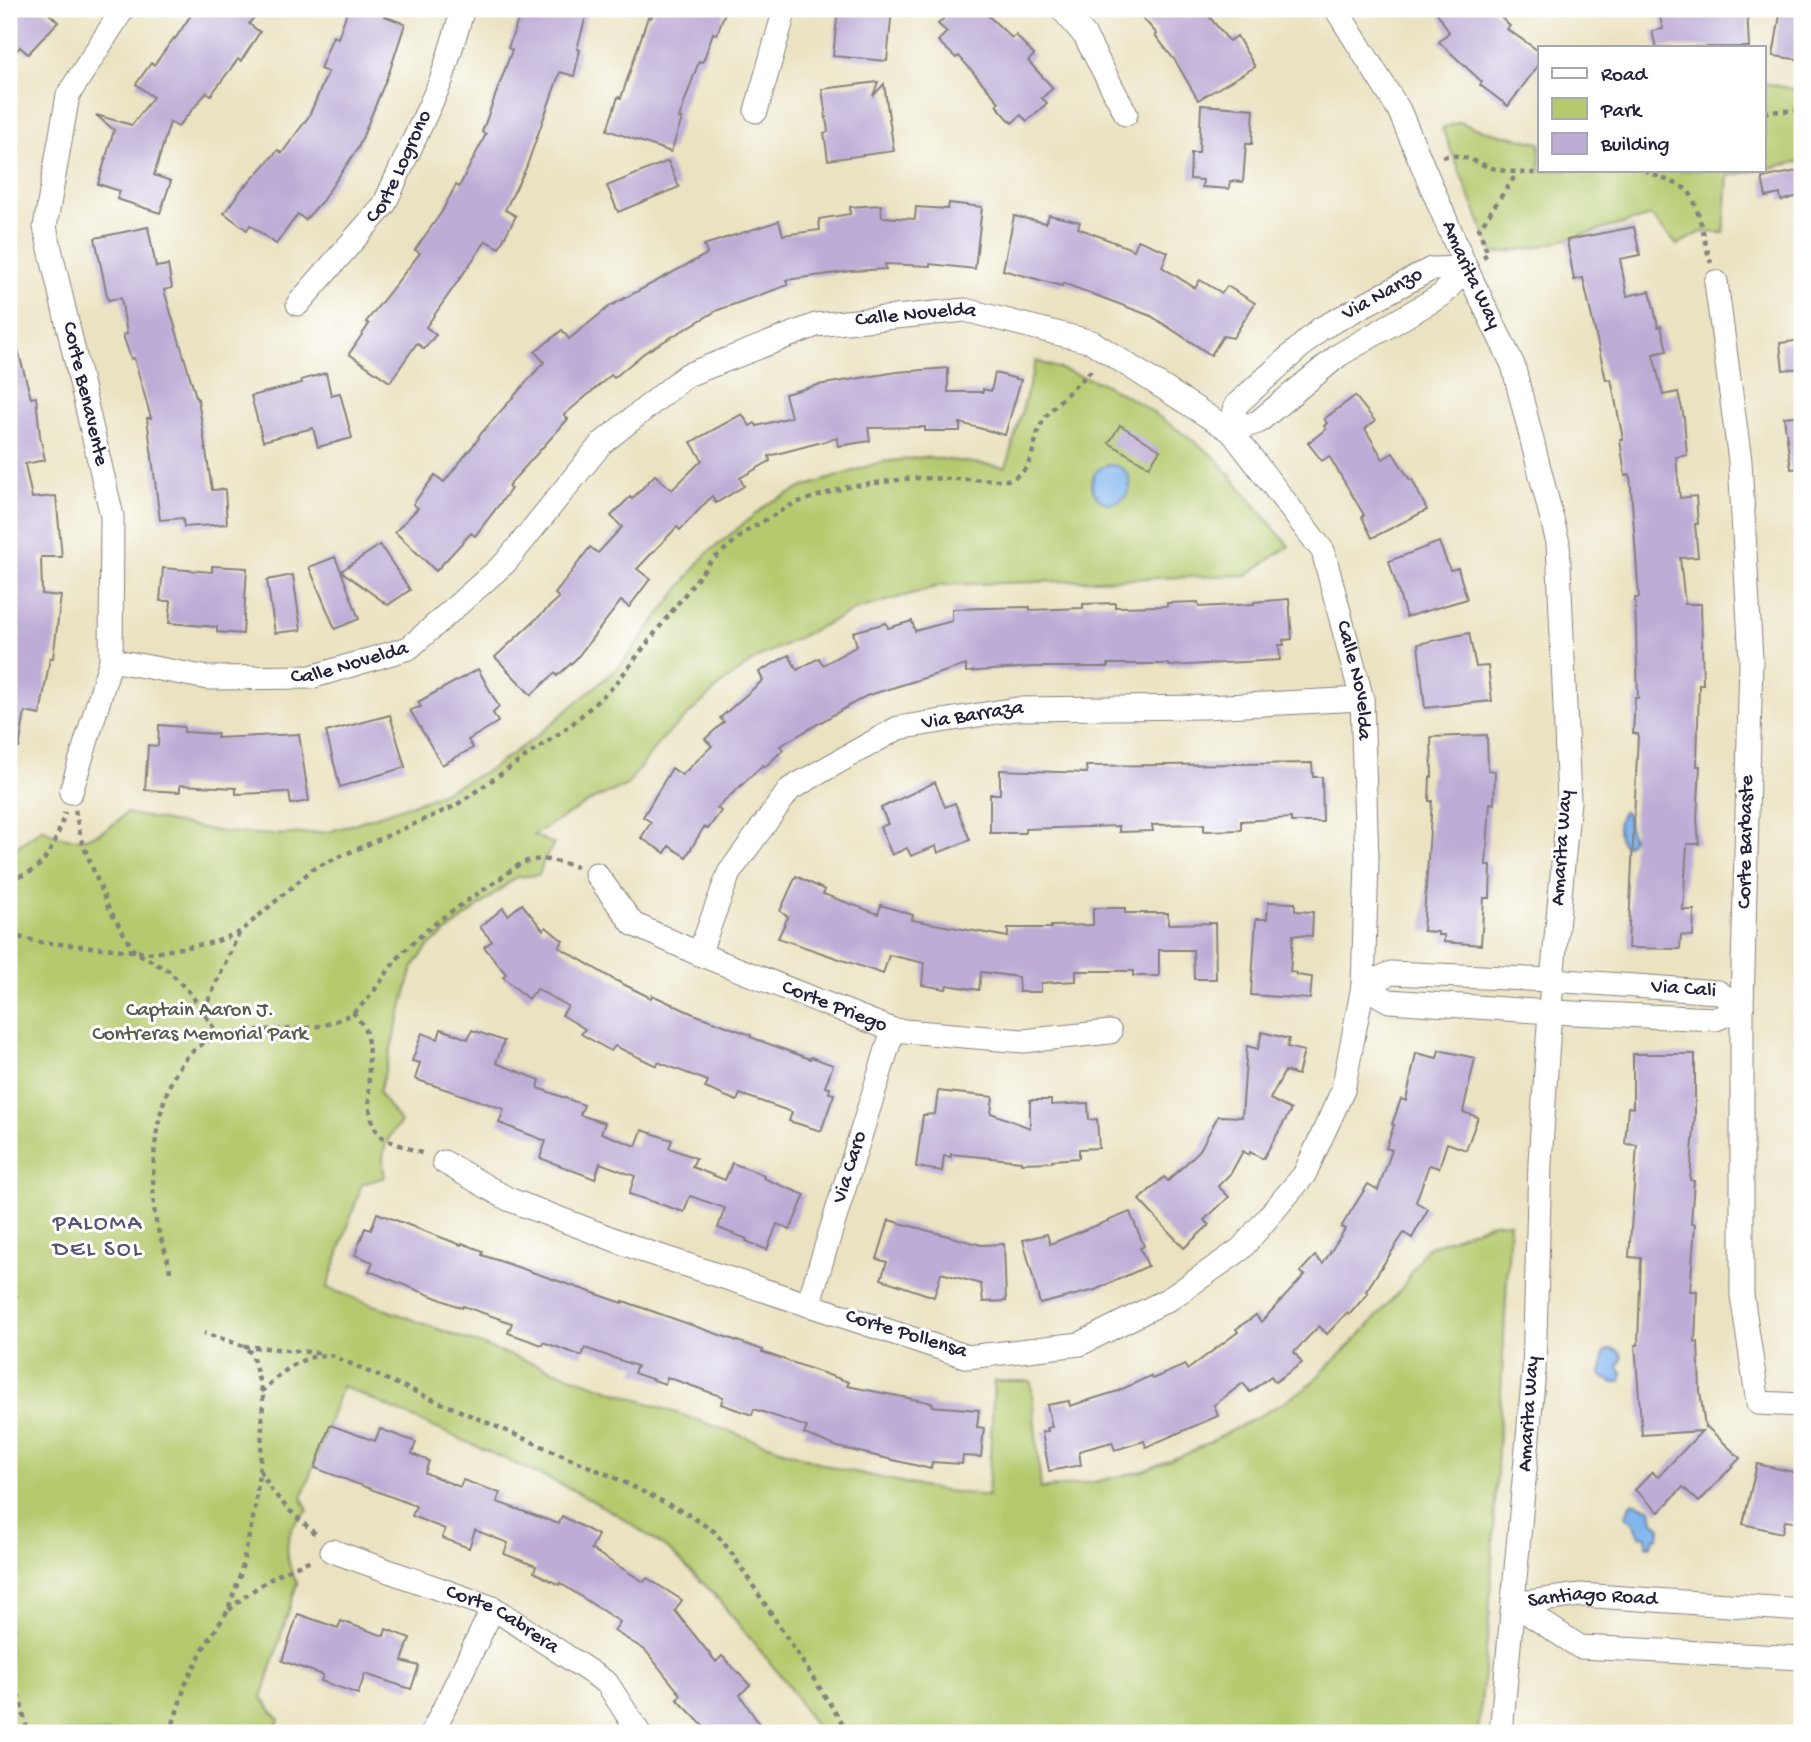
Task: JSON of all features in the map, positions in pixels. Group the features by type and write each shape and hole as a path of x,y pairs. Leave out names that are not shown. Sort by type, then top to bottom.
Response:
{"street":[{"name":"Corte Benavente","path":"71,792 111,660 112,516 45,227 68,95 123,9"},
{"name":"Corte Logrono","path":"298,304 384,205 441,81 463,9"},
{"path":"756,111 785,9"},
{"path":"1062,9 1085,36 1126,114"},
{"name":"Amarita Way","path":"1336,9 1399,110 1466,268 1513,365 1558,543 1569,801 1552,981 1540,1162 1534,1371 1501,1733"},
{"name":"Via Nanzo","path":"1466,268 1442,295 1339,355 1258,422 1231,430 1236,405 1320,329 1431,269 1466,268"},
{"name":"Corte Barbaste","path":"1716,282 1740,461 1751,660 1742,1008 1742,1295 1758,1403 1802,1405"},
{"name":"Calle Novelda","path":"111,660 208,678 311,677 409,648 505,563 601,444 687,375 816,325 965,310 1092,342 1231,430 1323,551 1362,699 1367,860 1363,986"},
{"name":"Via Barraza","path":"699,954 729,873 790,789 898,728 1016,709 1205,708 1362,699"},
{"name":"Corte Priego","path":"596,873 633,924 699,954 893,1030 1023,1041 1110,1032"},
{"name":"Via Cali","path":"1363,986 1391,973 1552,981 1718,992 1742,1008"},
{"name":"Via Cali","path":"1363,986 1389,1001 1550,1012 1716,1019 1742,1008"},
{"name":"Corte Pollensa","path":"444,1162 508,1199 644,1251 968,1357 1080,1344 1171,1298 1241,1249 1304,1175 1343,1090 1363,986"},
{"name":"Via Caro","path":"808,1305 893,1030"},
{"name":"Corte Cabrera","path":"332,1551 493,1608 607,1683 639,1733"},
{"name":"Santiago Road","path":"1514,1604 1580,1595 1802,1610"},
{"name":"Santiago Road","path":"1514,1604 1580,1647 1802,1658"},
{"path":"432,1733 493,1608"}],"path":[{"path":"1766,112 1802,110"},
{"path":"1422,165 1453,154 1517,173 1538,171"},
{"path":"1649,172 1692,195 1697,205 1701,232 1716,282"},
{"path":"1466,268 1488,254 1479,229 1517,173"},
{"path":"206,1016 206,1006 212,989 240,933 314,868 455,806 571,725 614,686 710,562 748,530 795,503 847,488 912,478 1007,480 1020,476 1028,466 1042,421 1107,351"},
{"path":"9,877 18,877 41,866 58,837 71,792"},
{"path":"71,792 81,839 108,907 134,951 169,971 190,993 219,1037"},
{"path":"170,1272 155,1214 156,1128 175,1074 190,1052 207,1040 219,1037 271,1028 307,1027 341,1020 362,1005 397,960 427,928 524,863 544,860 561,862 596,873"},
{"path":"9,935 40,942 153,953 202,944 240,933"},
{"path":"353,1012 365,1031 370,1110 381,1137 444,1162"},
{"path":"9,1278 17,1297"},
{"path":"204,1333 244,1346 330,1355 611,1476 686,1513 715,1532 733,1555 849,1733"},
{"path":"170,1733 186,1684 203,1649 227,1612 240,1576 256,1509 261,1392 251,1354 244,1346"},
{"path":"261,1392 282,1372 303,1359 314,1355 330,1355"},
{"path":"227,1612 253,1589 275,1575 332,1551 272,1491 259,1469"},
{"path":"9,1666 28,1733"}],"green space":[{"path":"1766,83 1802,91 1802,161 1766,169"},
{"path":"1459,122 1538,143 1538,172 1749,172 1728,176 1724,233 1701,232 1677,245 1651,216 1538,247 1493,254 1442,128"},
{"name":"Captain Aaron J. Contreras Memorial Park","path":"1036,361 1102,383 1139,403 1184,434 1216,458 1289,546 1247,575 942,585 855,610 757,658 724,682 661,740 627,785 594,799 533,835 554,844 539,875 516,877 428,947 413,967 379,1093 401,1123 387,1141 383,1162 385,1177 362,1184 327,1288 495,1350 835,1468 938,1490 988,1496 994,1381 1031,1381 1041,1489 1093,1482 1143,1471 1191,1452 1305,1389 1364,1331 1402,1288 1426,1248 1492,1223 1510,1222 1489,1620 1478,1733 819,1733 785,1681 713,1593 670,1551 621,1517 569,1488 342,1386 302,1498 308,1511 299,1518 289,1535 287,1554 297,1583 262,1698 279,1720 275,1733 9,1733 9,851 43,828 65,838 76,839 98,834 126,813 222,832 273,835 329,832 430,798 489,770 533,739 620,666 705,555 769,503 804,487 881,462 925,457 1006,467"}],"water":[{"path":"1111,465 1125,470 1130,484 1125,498 1111,503 1097,498 1092,484 1097,470"},
{"path":"1623,812 1627,813 1632,838 1628,845 1623,844 1618,833 1619,819"},
{"path":"1611,1349 1620,1352 1622,1358 1618,1367 1622,1374 1621,1381 1613,1383 1600,1375 1604,1352"},
{"path":"1634,1502 1651,1509 1653,1521 1661,1527 1658,1538 1654,1538 1650,1546 1646,1545 1646,1537 1640,1536 1633,1522 1626,1517 1630,1504"}],"building":[{"path":"9,9 44,9 58,22 28,54 20,47 9,59"},
{"path":"195,9 260,9 249,24 260,32 241,61 238,59 211,95 207,92 178,127 170,122 154,175 171,181 160,213 117,199 120,191 98,184 114,130 96,115 132,125 153,97 136,84 151,63 154,65 175,39"},
{"path":"348,9 387,9 384,16 405,24 390,70 358,148 322,201 305,220 298,214 276,244 250,225 247,230 224,213 245,185 278,150 282,153 309,116 328,72 320,69 333,36 338,38"},
{"path":"522,9 588,9 577,49 580,50 574,76 560,72 526,168 505,210 516,216 499,248 486,241 426,327 436,335 424,349 417,343 390,382 349,354 369,324 366,322 420,253 415,250 441,213 456,185 459,187 486,134 482,132 512,50 508,48"},
{"path":"655,9 726,9 717,34 713,33 703,62 699,61 679,118 682,119 671,152 607,130 618,97 621,98 648,17 651,18"},
{"path":"838,9 892,9 887,61 833,56"},
{"path":"953,9 981,9 1012,38 1016,35 1034,55 1028,61 1053,88 1042,98 1047,103 1027,121 1021,115 1012,123 996,105 999,102 959,56 956,58 938,41 947,32 938,24"},
{"path":"1135,9 1203,9 1229,41 1237,36 1255,67 1198,100 1176,62 1155,35 1157,34"},
{"path":"1435,9 1492,9 1510,26 1507,29 1538,51 1538,66 1508,106 1480,85 1482,82 1439,42 1449,32"},
{"path":"1693,9 1747,9 1749,46 1656,46 1652,31 1663,29 1660,17"},
{"path":"1781,9 1802,9 1802,60 1773,56"},
{"path":"878,82 873,96 884,84 894,151 828,160 824,133 828,132 822,89"},
{"path":"1201,105 1254,109 1252,144 1246,144 1243,182 1230,181 1229,189 1202,187 1203,180 1190,179 1191,153 1199,153"},
{"path":"668,161 679,187 618,212 607,186"},
{"path":"1802,170 1802,195 1781,201 1780,194 1766,197 1762,178"},
{"path":"949,203 982,207 975,269 930,264 885,264 886,269 786,280 788,285 718,310 644,353 614,378 611,375 564,415 568,419 508,486 511,489 475,536 471,533 436,571 395,532 418,508 413,504 435,475 444,482 478,437 544,362 535,352 562,330 569,339 610,306 707,254 704,245 779,221 783,235 820,230 819,219 850,214 850,207 881,205 882,217 915,219 916,207 948,209"},
{"path":"1049,215 1080,222 1078,228 1134,250 1138,240 1168,252 1162,267 1195,288 1200,280 1222,293 1227,286 1255,303 1233,338 1223,336 1211,355 1151,316 1063,283 1062,286 1003,270 1014,216 1046,223"},
{"path":"148,227 156,267 168,265 172,288 164,290 198,399 212,490 225,489 227,524 184,527 183,518 160,520 147,418 151,418 134,358 131,359 123,335 127,334 121,298 108,300 95,238"},
{"path":"1634,227 1640,255 1620,259 1627,296 1650,291 1658,327 1661,326 1667,351 1653,354 1663,395 1678,392 1684,418 1687,455 1676,457 1680,498 1696,496 1698,524 1695,524 1698,557 1680,558 1685,604 1701,604 1703,684 1699,684 1699,844 1687,844 1683,910 1694,910 1693,936 1681,935 1680,949 1628,948 1638,734 1633,733 1635,698 1638,698 1635,598 1639,598 1630,475 1625,476 1620,439 1623,439 1611,379 1606,380 1583,278 1574,280 1567,240"},
{"path":"15,339 31,398 36,397 45,460 25,464 32,498 56,496 62,557 41,557 42,594 61,596 53,658 50,658 40,715 25,712 19,748 9,748 9,340"},
{"path":"1802,340 1802,368 1783,370 1780,343"},
{"path":"948,368 948,392 983,392 983,389 991,391 995,373 1021,380 1005,435 960,423 960,431 925,431 925,427 868,428 870,441 838,446 837,438 769,456 770,461 740,478 744,486 716,503 712,496 680,530 677,527 637,569 650,579 629,607 621,601 576,659 557,676 555,673 531,695 495,657 559,598 555,594 590,547 598,553 622,527 611,516 630,497 632,499 655,475 672,490 702,460 691,442 742,414 750,426 791,417 785,394 818,385 897,372"},
{"path":"326,373 331,395 340,393 352,438 318,447 313,428 263,441 251,396 302,383 301,380"},
{"path":"1355,396 1375,421 1365,429 1383,459 1393,453 1410,480 1412,479 1427,510 1372,538 1362,517 1364,515 1329,456 1322,461 1308,443 1326,429 1324,426 1327,423 1324,419"},
{"path":"1802,415 1802,468 1791,469 1784,417"},
{"path":"1120,425 1160,450 1149,467 1109,443"},
{"path":"1439,542 1450,570 1458,568 1467,599 1406,617 1389,561"},
{"path":"380,545 410,590 388,605 341,571"},
{"path":"335,557 359,619 335,629 309,567"},
{"path":"212,566 247,568 243,634 217,632 217,627 169,623 171,601 160,601 163,568 212,572"},
{"path":"293,575 301,630 275,633 267,580"},
{"path":"1289,599 1292,639 1283,640 1284,645 1279,645 1280,660 1169,666 1108,664 1108,667 1033,667 966,672 966,665 866,696 780,746 783,750 717,808 721,811 708,829 704,827 686,857 669,846 665,853 641,838 651,822 643,817 672,768 682,775 712,746 705,739 724,722 720,718 763,680 759,672 789,655 797,670 819,658 823,665 857,646 853,632 886,623 888,628 912,621 915,631 952,621 952,609 1030,607 1030,610 1083,608 1083,604 1115,603 1115,607 1167,606 1167,603 1198,602 1199,607"},
{"path":"1469,633 1476,667 1488,666 1492,701 1425,708 1418,644"},
{"path":"478,669 499,707 493,713 498,722 468,740 473,748 442,765 410,710 421,707 418,702"},
{"path":"390,715 405,767 340,787 326,732"},
{"path":"159,725 184,727 184,732 218,734 217,738 299,734 309,801 291,804 289,792 236,794 236,788 180,785 180,792 145,790 148,745 158,746"},
{"path":"1487,735 1488,770 1495,771 1494,804 1490,803 1486,865 1491,865 1490,898 1484,898 1481,945 1444,942 1444,935 1423,931 1432,801 1429,801 1432,777 1431,737"},
{"path":"1312,763 1313,777 1322,777 1323,822 1291,822 1291,818 1241,821 1241,830 1204,831 1204,824 1152,825 1153,831 1119,832 1119,826 990,833 990,794 1000,794 1000,770 1087,773 1086,766"},
{"path":"935,782 945,807 955,803 970,840 938,853 936,846 911,856 907,848 892,855 880,827 888,824 881,808"},
{"path":"796,876 825,890 823,894 878,914 881,905 913,915 912,920 1008,937 1008,928 1093,925 1093,908 1125,908 1125,913 1168,913 1168,924 1215,923 1216,979 1194,979 1193,950 1159,950 1159,976 1133,976 1133,971 1076,971 1076,981 1041,983 1041,992 1019,992 1018,977 981,972 979,990 947,985 946,989 922,985 924,963 889,955 883,974 778,938 788,917 780,911"},
{"path":"1268,902 1295,903 1295,911 1313,912 1312,936 1293,935 1290,972 1312,977 1310,999 1251,995 1256,919 1267,919"},
{"path":"522,904 543,930 546,927 563,941 559,947 613,979 651,998 652,995 751,1035 750,1037 833,1065 825,1087 830,1088 829,1093 834,1094 821,1131 789,1121 792,1112 740,1094 737,1101 705,1088 708,1081 658,1062 657,1066 615,1046 611,1051 581,1034 585,1029 562,1015 568,1006 537,989 528,999 503,977 506,974 484,947 492,941 480,927 503,908 508,915"},
{"path":"441,1029 468,1039 472,1030 504,1041 496,1063 540,1080 538,1088 584,1105 580,1115 605,1123 601,1133 636,1146 642,1130 672,1140 669,1148 696,1158 692,1167 725,1180 732,1163 805,1195 790,1230 777,1224 767,1250 718,1228 725,1208 690,1196 684,1212 629,1194 635,1176 600,1163 595,1179 540,1158 546,1141 499,1123 504,1109 415,1079 420,1063 412,1061 422,1033 438,1039"},
{"path":"1262,1032 1289,1039 1287,1047 1304,1051 1298,1075 1285,1071 1270,1099 1291,1110 1263,1159 1243,1151 1231,1173 1218,1186 1229,1197 1204,1220 1209,1225 1184,1248 1139,1200 1164,1177 1168,1181 1200,1150 1218,1116 1242,1117 1247,1046 1258,1049"},
{"path":"1439,1050 1475,1058 1463,1112 1478,1117 1466,1150 1447,1143 1439,1168 1429,1165 1416,1202 1428,1209 1412,1238 1404,1233 1366,1291 1368,1293 1349,1315 1347,1313 1327,1334 1319,1326 1294,1352 1302,1363 1275,1382 1271,1376 1250,1392 1243,1383 1214,1405 1218,1416 1146,1447 1144,1441 1115,1450 1112,1442 1079,1451 1081,1465 1049,1471 1042,1432 1052,1427 1047,1405 1069,1401 1070,1406 1118,1391 1150,1376 1152,1379 1185,1365 1187,1370 1256,1315 1261,1322 1305,1275 1300,1272 1315,1256 1323,1264 1345,1229 1341,1227 1368,1184 1378,1190 1392,1150 1386,1148 1394,1125 1392,1124 1401,1099 1406,1101 1416,1053 1437,1058"},
{"path":"1633,1054 1695,1054 1695,1115 1690,1180 1694,1181 1691,1224 1695,1224 1690,1291 1697,1291 1695,1342 1698,1342 1700,1391 1705,1427 1740,1458 1699,1502 1683,1487 1659,1512 1635,1490 1652,1472 1658,1477 1702,1431 1642,1435 1635,1345 1638,1345 1641,1258 1629,1257 1637,1145 1625,1144 1628,1107 1633,1108"},
{"path":"938,1091 993,1097 991,1113 1030,1128 1030,1100 1051,1100 1051,1105 1088,1103 1089,1120 1097,1119 1099,1148 1079,1149 1079,1158 1052,1162 1021,1163 951,1154 951,1157 944,1156 942,1171 916,1167 923,1115 935,1114"},
{"path":"1130,1212 1144,1246 1140,1248 1148,1266 1095,1290 1040,1304 1023,1240 1047,1234 1050,1244"},
{"path":"377,1213 483,1251 482,1255 763,1350 762,1352 849,1382 847,1386 933,1403 932,1406 979,1410 977,1427 984,1428 981,1457 963,1456 962,1464 932,1462 931,1469 838,1447 804,1434 807,1427 754,1409 752,1415 721,1404 723,1397 667,1377 665,1384 634,1373 637,1366 585,1348 582,1356 508,1333 512,1323 463,1306 462,1308 369,1271 373,1262 355,1255 365,1228 371,1230"},
{"path":"889,1220 981,1245 1004,1244 1006,1301 983,1302 981,1284 941,1273 934,1297 881,1279 887,1262 877,1259"},
{"path":"330,1425 375,1441 380,1429 416,1442 412,1454 429,1461 425,1473 460,1487 463,1480 500,1493 497,1502 559,1524 562,1516 598,1535 591,1549 644,1582 647,1578 682,1600 675,1611 716,1662 722,1656 750,1685 740,1695 765,1733 710,1733 677,1699 681,1695 645,1650 614,1631 620,1622 560,1583 559,1585 534,1572 536,1566 504,1554 508,1543 475,1530 469,1548 442,1538 445,1529 412,1516 416,1506 315,1468"},
{"path":"1757,1464 1802,1474 1802,1523 1785,1521 1782,1533 1743,1524"},
{"path":"298,1614 338,1628 341,1621 384,1636 386,1629 410,1638 402,1661 419,1666 411,1689 365,1674 358,1694 321,1681 323,1675 282,1661"}],"district":[{"name":"PALOMA DEL SOL","path":"98,1237"}]}
